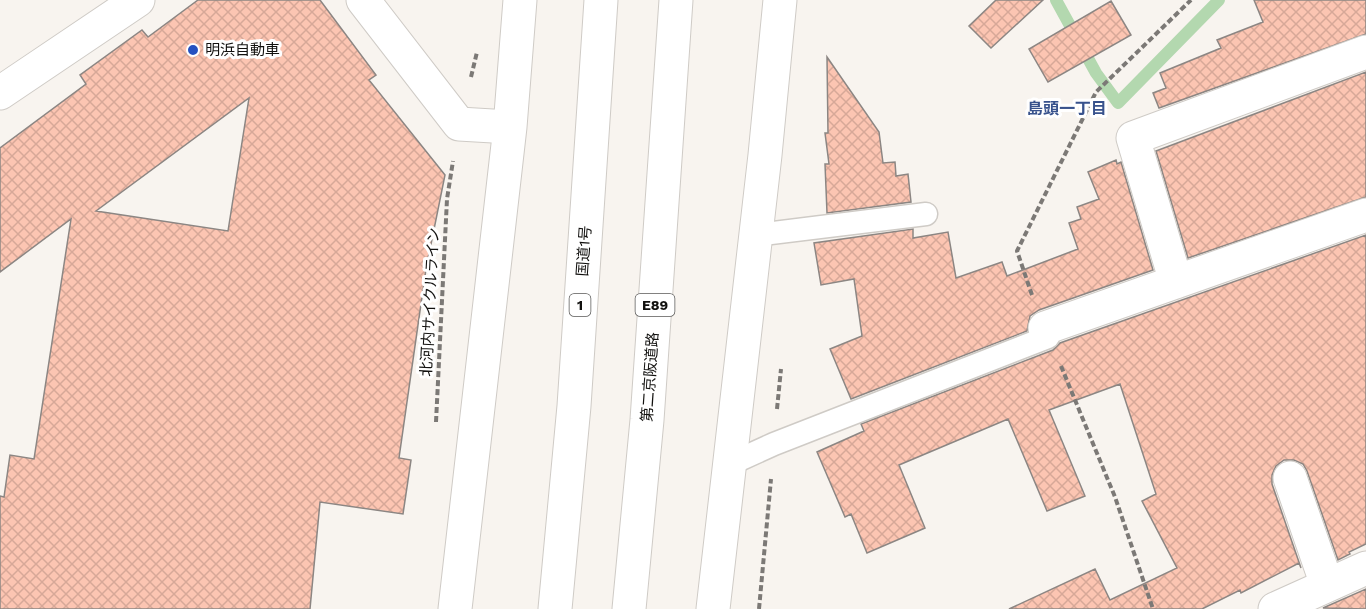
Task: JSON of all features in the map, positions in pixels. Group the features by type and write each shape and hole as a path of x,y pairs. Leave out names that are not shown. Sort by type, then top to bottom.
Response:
{"main road":[{"path":"0,93 138,0"},
{"path":"363,0 459,124 510,127"},
{"path":"455,609 510,127 520,0"},
{"name":"国道1号","path":"555,609 574,406 601,0"},
{"path":"566,609 584,408 611,0"},
{"name":"第二京阪道路","path":"629,609 648,408 676,0"},
{"path":"638,609 683,0"},
{"path":"713,609 756,235 780,0"},
{"path":"1176,282 1133,138 1366,52"},
{"path":"1046,333 1176,282 1366,215"},
{"path":"1290,478 1327,585"},
{"path":"1275,609 1366,568"}],"lane":[{"path":"756,235 926,214"},
{"path":"730,464 1046,333"}],"path":[{"path":"1096,92 1191,0"},
{"name":"北河内サイクルライン","path":"436,434 447,199 459,124 480,40"}],"building":[{"path":"198,0 320,0 376,75 369,80 445,175 426,269 399,458 411,460 403,514 320,502 310,609 0,609 0,496 4,497 10,455 34,459 71,219 0,272 0,148 86,84 80,75 142,30 148,37","holes":["249,98 228,231 96,211"]},
{"path":"996,0 1043,0 991,48 969,26"},
{"path":"1254,0 1366,0 1366,34 1159,108 1153,93 1166,88 1160,73 1221,48 1217,40 1263,22"},
{"path":"1111,1 1131,35 1048,82 1029,49"},
{"path":"827,57 879,132 883,163 895,162 896,176 908,174 911,202 827,213 825,164 829,164 825,133 828,133"},
{"path":"1366,72 1366,197 1188,258 1156,151"},
{"path":"1116,160 1117,164 1121,162 1153,270 1039,310 1030,316 1027,331 851,399 830,349 862,336 854,279 821,285 814,243 913,229 913,238 948,232 956,278 1002,262 1007,276 1078,249 1069,223 1081,219 1077,207 1099,199 1088,172"},
{"path":"1366,235 1366,544 1349,552 1350,554 1338,560 1307,471 1303,464 1294,460 1284,460 1276,466 1272,475 1272,484 1301,568 1299,563 1241,593 1240,590 1202,609 1009,609 1095,569 1110,600 1177,568 1142,501 1156,494 1120,384 1049,410 1085,496 1047,511 1008,419 899,465 925,528 867,553 851,514 845,517 817,452 864,431 861,424 1053,350 1060,343"},
{"path":"1366,589 1366,609 1323,608"}],"waterway":[{"path":"1056,0 1096,73 1118,103 1219,0"}],"place":[{"name":"明浜自動車","path":"193,50"}],"district":[{"name":"島頭一丁目","path":"1067,108"}]}
